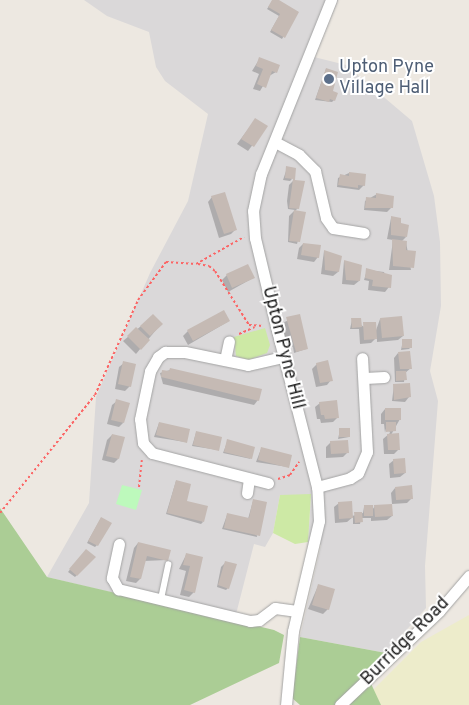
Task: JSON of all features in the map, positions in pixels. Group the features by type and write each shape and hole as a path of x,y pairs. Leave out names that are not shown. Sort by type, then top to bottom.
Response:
{"street":[{"name":"Upton Pyne Hill","path":"286,705 298,611 319,521 317,487 283,357 254,229 255,194 331,0"},
{"path":"275,142 299,155 315,171 326,218 332,228 364,233"},
{"path":"225,360 228,341"},
{"path":"268,483 157,456 145,445 140,419 150,372 158,357 169,352 185,352 254,364 283,357"},
{"path":"317,487 350,478 363,464 368,439 365,378 362,358"},
{"path":"365,378 384,377"},
{"path":"247,493 249,479"},
{"path":"119,544 112,571 114,583 118,589 250,621 259,620 275,608 298,611"},
{"name":"Burridge Road","path":"340,705 438,611 469,576"}],"lane":[{"path":"161,599 168,565"}],"path":[{"path":"196,264 238,243 254,229"},
{"path":"0,513 94,395 138,300 166,262 209,266 245,321 256,327"},
{"path":"228,341 256,327 276,326"},
{"path":"139,487 145,445"},
{"path":"268,483 290,475 302,454"}],"shaded area":[{"path":"84,0 338,0 314,57 346,65 412,121 434,196 440,242 441,306 430,371 438,401 425,566 426,608 386,653 300,637 321,545 308,542 311,495 280,495 273,533 265,547 254,544 234,622 47,577 89,503 96,397 150,273 188,201 208,114 165,81 156,67 149,32 107,16"}],"green space":[{"path":"265,328 270,345 267,353 248,360 236,356 234,337"},
{"path":"122,485 142,490 136,510 116,504"},
{"path":"311,494 308,542 295,544 273,533 280,495"},
{"path":"0,508 47,577 274,630 284,635 279,663 190,705 0,705"},
{"path":"469,615 469,705 381,705 373,690 421,642"},
{"path":"300,637 386,653 366,673 381,705 300,705 292,698"}],"building":[{"path":"272,0 279,0 299,12 285,38 271,30 280,14 268,7"},
{"path":"259,57 280,65 277,73 272,71 266,88 257,84 263,69 256,66"},
{"name":"Upton Pyne Village Hall","path":"326,68 338,72 333,91 338,93 335,101 330,99 329,102 316,98"},
{"path":"255,118 268,126 254,147 241,139"},
{"path":"286,166 296,168 295,180 305,181 299,209 289,208 293,179 285,178"},
{"path":"349,172 366,174 365,186 358,185 358,188 338,185 340,174 349,176"},
{"path":"225,192 237,230 224,234 211,196"},
{"path":"376,193 394,196 393,208 365,208 366,197 376,198"},
{"path":"294,210 306,212 300,242 289,241"},
{"path":"391,216 401,218 401,223 409,225 407,237 391,235"},
{"path":"392,239 407,241 406,250 416,251 414,268 393,266"},
{"path":"303,243 321,245 319,258 301,255"},
{"path":"324,250 342,256 339,272 325,270"},
{"path":"344,260 362,265 360,281 346,280"},
{"path":"248,264 255,278 232,288 226,274"},
{"path":"366,268 392,275 391,288 372,286 373,280 365,278"},
{"path":"224,310 230,321 193,341 187,330"},
{"path":"153,314 163,324 150,336 140,326"},
{"path":"300,314 308,349 296,352 286,317"},
{"path":"402,316 404,336 382,338 380,318"},
{"path":"351,318 361,318 362,327 352,328"},
{"path":"363,322 376,322 377,339 364,340"},
{"path":"136,327 150,340 141,350 127,336"},
{"path":"402,339 412,339 412,348 402,348"},
{"path":"410,351 412,369 400,369 398,352"},
{"path":"328,360 333,381 320,383 316,363"},
{"path":"123,361 136,364 131,387 118,384"},
{"path":"170,368 262,389 259,401 161,377 162,370 169,371"},
{"path":"396,371 406,371 407,380 396,381"},
{"path":"410,383 411,397 394,400 393,384"},
{"path":"116,399 130,403 124,423 111,420"},
{"path":"337,400 339,418 325,419 324,415 321,415 319,402"},
{"path":"385,408 401,408 401,420 385,420"},
{"path":"159,422 190,429 187,443 156,435"},
{"path":"386,422 396,422 396,431 386,432"},
{"path":"339,428 350,428 350,437 339,437"},
{"path":"196,431 222,437 219,451 193,445"},
{"path":"399,433 400,450 388,450 387,434"},
{"path":"112,434 125,437 119,459 106,456"},
{"path":"227,439 255,447 252,459 224,452"},
{"path":"348,440 349,453 331,454 330,441"},
{"path":"261,447 292,455 289,468 258,460"},
{"path":"405,458 406,473 394,474 393,459"},
{"path":"176,480 191,484 187,501 208,506 204,522 167,513"},
{"path":"412,485 413,499 396,500 395,487"},
{"path":"253,499 267,502 260,536 224,528 227,513 249,518"},
{"path":"352,501 353,518 339,519 338,502"},
{"path":"392,504 393,516 375,517 374,505"},
{"path":"364,505 373,505 373,516 364,516"},
{"path":"354,512 362,512 363,522 355,523"},
{"path":"101,517 112,523 98,546 88,541"},
{"path":"138,542 171,550 168,561 147,556 141,579 130,577"},
{"path":"86,549 96,557 77,576 69,569"},
{"path":"186,553 203,557 195,593 184,590 190,566 183,565"},
{"path":"225,561 237,564 229,589 218,585"},
{"path":"318,584 335,589 329,610 312,605"}],"place":[{"name":"Upton Pyne Village Hall","path":"329,79"}]}
